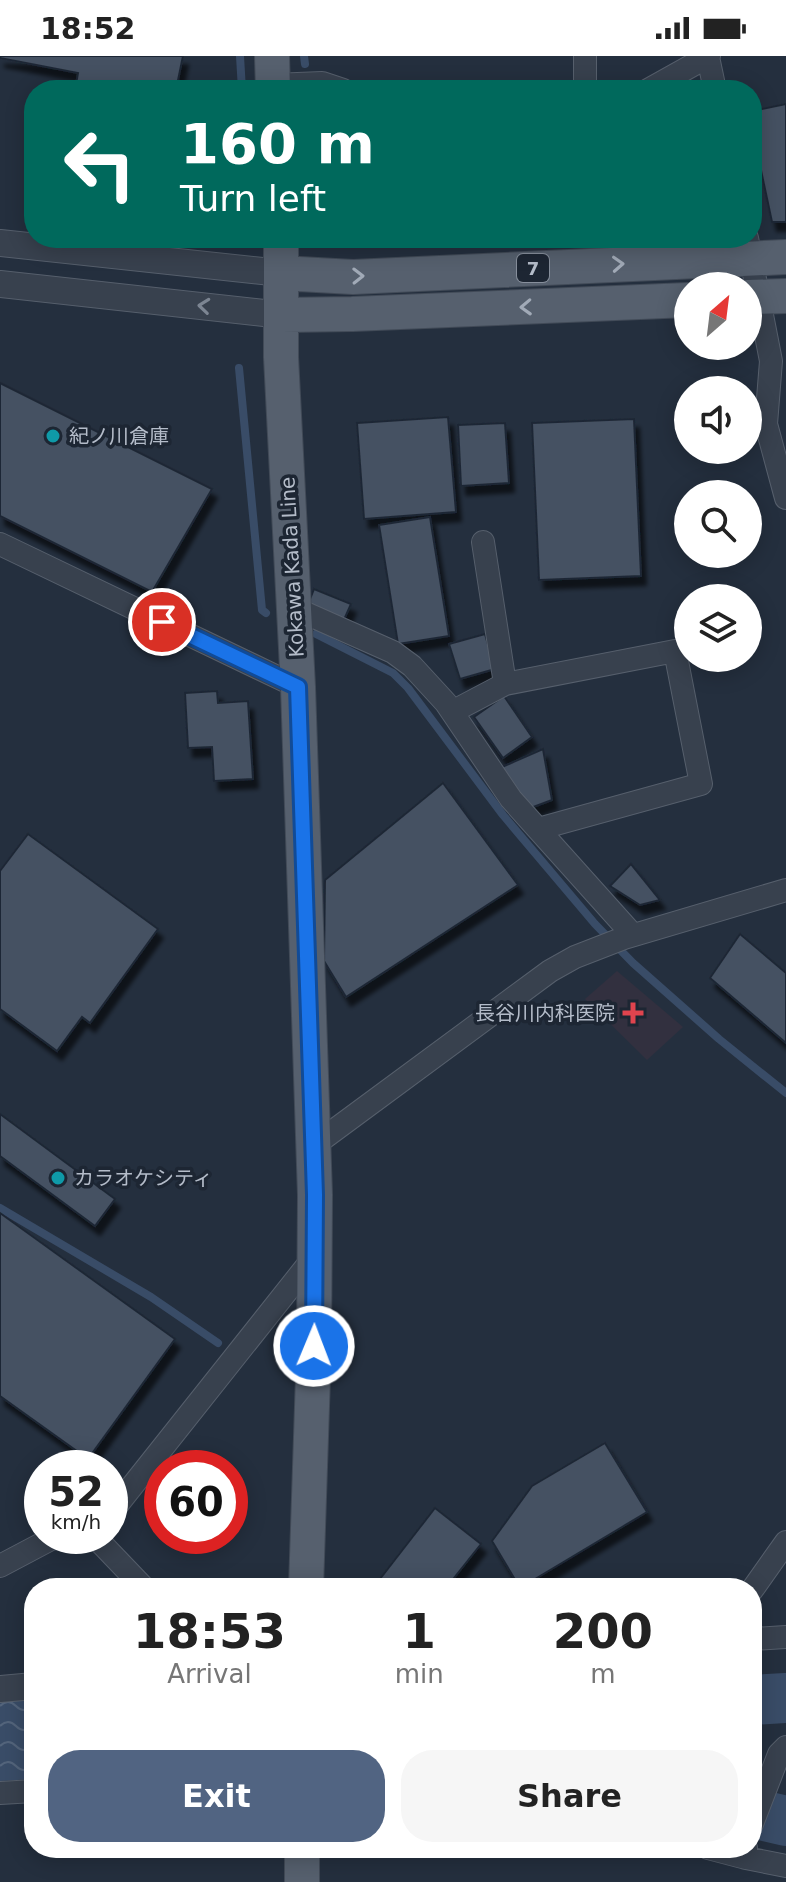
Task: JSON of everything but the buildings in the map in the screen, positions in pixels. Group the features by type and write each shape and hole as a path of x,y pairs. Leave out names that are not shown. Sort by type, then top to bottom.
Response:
{"main road":[{"name":"Kokawa Kada Line","path":"281,248 281,357 298,687 313,1146 315,1256 306,1578"},
{"name":"7","path":"281,273 353,277 749,248 786,257"},
{"name":"7","path":"282,315 674,301"},
{"path":"302,1858 302,1882"}],"street":[{"path":"585,56 585,80"},
{"path":"664,80 698,59 710,80"},
{"path":"273,77 298,80"},
{"path":"0,243 24,246"},
{"path":"47,248 281,273"},
{"path":"749,248 778,358 766,424 786,498"},
{"path":"0,284 282,315"},
{"path":"483,542 505,684"},
{"path":"0,544 298,687"},
{"path":"294,608 393,652 412,666 446,703 511,799 538,829 621,939"},
{"path":"452,712 505,684 675,651 701,784 538,829"},
{"path":"313,1146 550,971 575,957 621,939 786,890"},
{"path":"128,1491 315,1256"},
{"path":"760,1578 786,1542"},
{"path":"0,1566 24,1553"},
{"path":"111,1554 134,1578"},
{"path":"762,1638 786,1637"},
{"path":"0,1689 24,1687"},
{"path":"762,1797 779,1754 786,1747"},
{"path":"0,1793 24,1792"},
{"path":"761,1858 786,1866"}],"shaded area":[{"name":"長谷川内科医院","path":"617,971 683,1027 647,1060 585,999"}],"water":[{"path":"24,1700 24,1780 0,1781 0,1702"}],"waterway":[{"path":"240,56 241,80"},
{"path":"304,56 305,64"},
{"path":"239,368 262,610 266,613"},
{"path":"316,634 393,673 408,688 503,815 595,924 633,963 786,1093"},
{"path":"0,1208 151,1297 218,1343"},
{"path":"762,1699 786,1698"},
{"path":"762,1815 786,1821"}],"place":[{"name":"紀ノ川倉庫","path":"53,436"},
{"name":"長谷川内科医院","path":"633,1013"},
{"name":"カラオケシティ","path":"58,1178"}],"route":[{"path":"162,622 298,687 315,1195 314,1346"}]}
